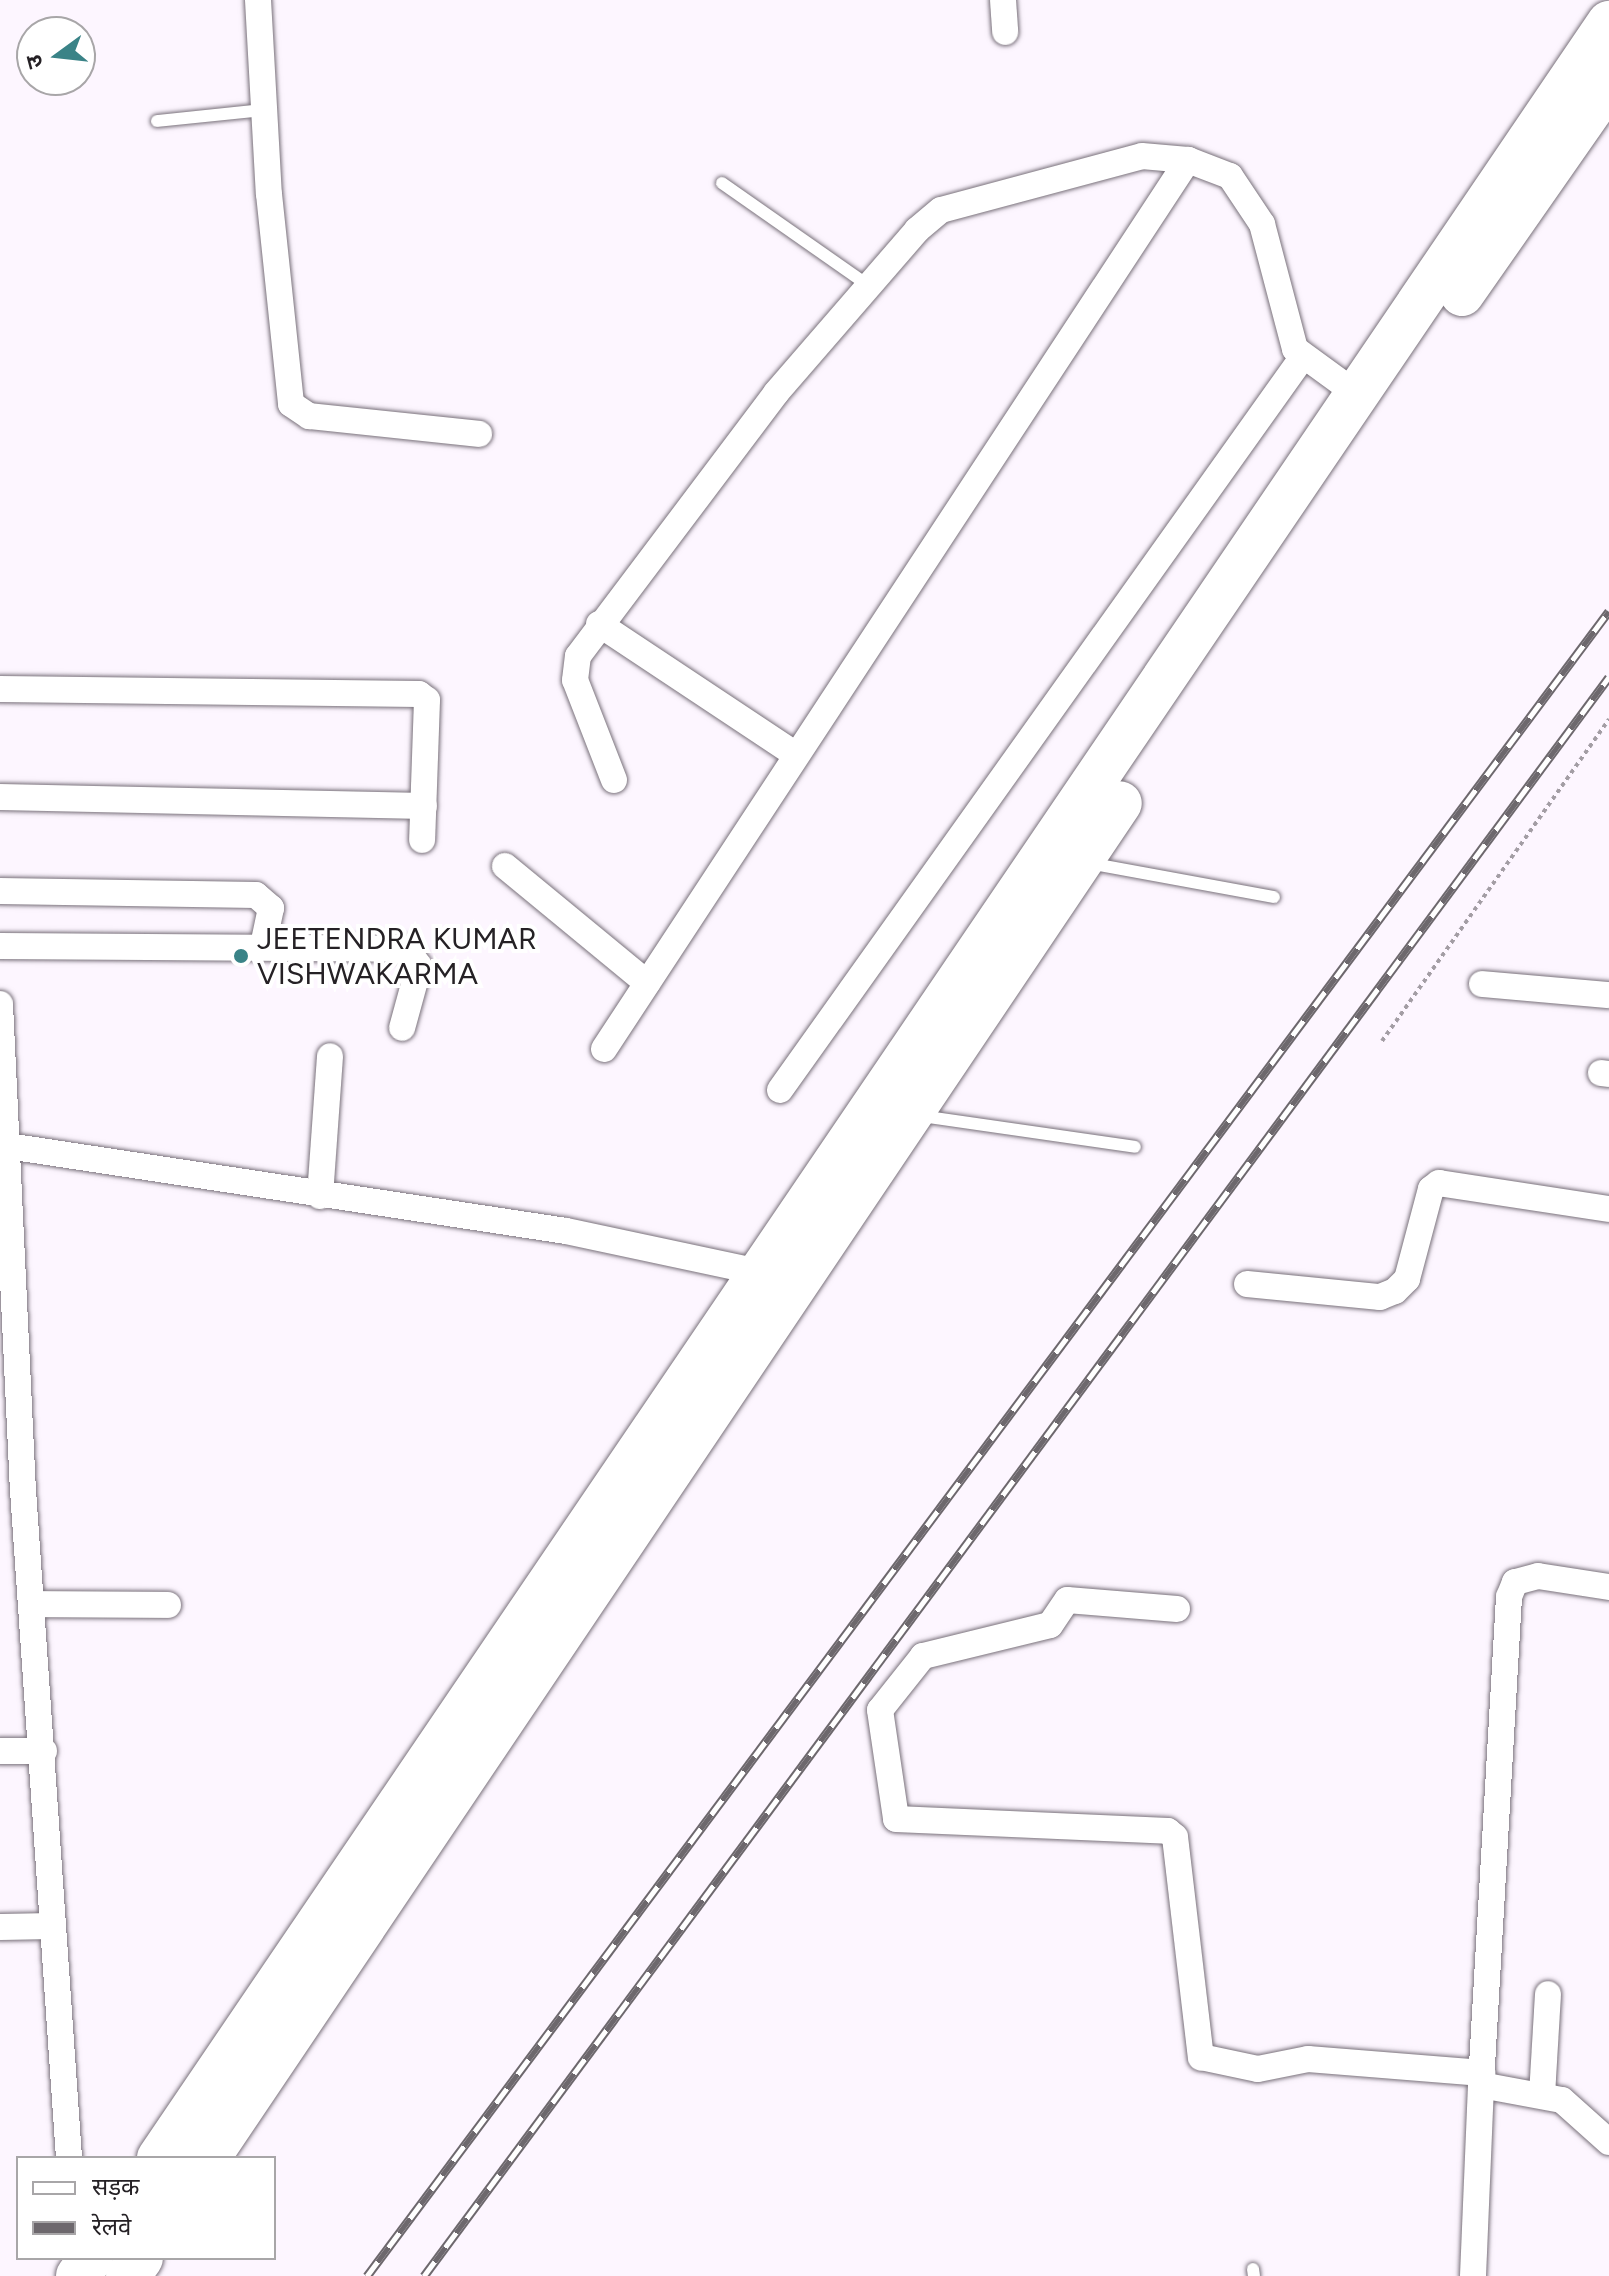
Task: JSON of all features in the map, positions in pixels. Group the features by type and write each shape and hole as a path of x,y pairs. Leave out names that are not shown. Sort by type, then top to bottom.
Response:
{"highway":[{"path":"160,2156 764,1273 1609,23"},
{"path":"209,2156 1609,83"}],"street":[{"path":"258,0 275,269 295,410 479,434"},
{"path":"1003,0 1005,32"},
{"path":"614,780 575,680 578,656 599,624 776,393 917,230 961,200 1114,159 1188,160 1230,176 1254,203 1288,333 1302,358 1358,395"},
{"path":"604,1049 1188,160"},
{"path":"780,1090 1302,358"},
{"path":"599,624 795,754"},
{"path":"0,689 419,694 427,700 422,840"},
{"path":"0,797 424,806"},
{"path":"505,866 647,983"},
{"path":"0,891 256,895 271,908 263,947"},
{"path":"0,946 407,949 419,966 402,1028"},
{"path":"1482,984 1609,995"},
{"path":"0,1004 11,1491 32,1604 69,2156"},
{"path":"320,1196 330,1056"},
{"path":"5,1130 320,1196 566,1231 764,1273"},
{"path":"1247,1284 1380,1297 1395,1291 1407,1279 1431,1189 1439,1183 1609,1209"},
{"path":"1473,2276 1481,2079 1509,1597 1515,1582 1538,1576 1609,1587"},
{"path":"1177,1609 1067,1600 1050,1625 923,1656 880,1710 896,1819 1168,1831 1175,1837 1205,2059 1258,2069 1308,2059 1481,2079 1542,2095 1575,2108 1609,2142"},
{"path":"32,1604 168,1605"},
{"path":"0,1751 44,1751"},
{"path":"0,1927 52,1926"},
{"path":"1542,2095 1548,1994"}],"lane":[{"path":"157,121 264,110"},
{"path":"722,183 869,286"},
{"path":"1081,862 1274,897"},
{"path":"911,1115 1135,1147"}],"path":[{"path":"1382,1041 1609,719"}],"railway":[{"path":"367,2276 1609,611"},
{"path":"424,2276 1609,677"}],"place":[{"name":"JEETENDRA KUMAR VISHWAKARMA","path":"241,956"}]}
